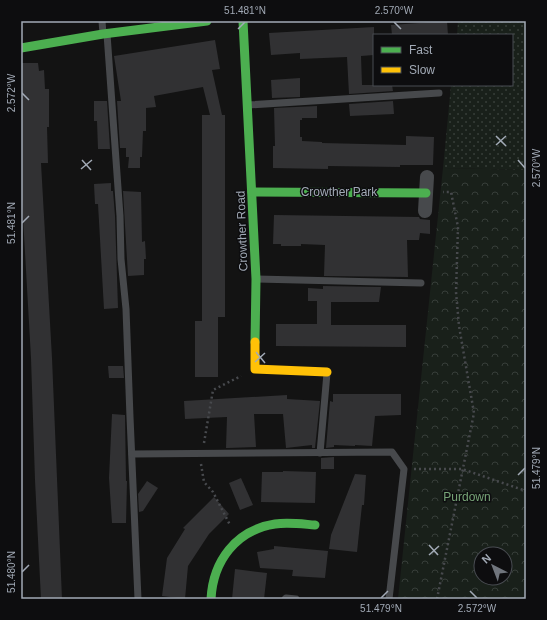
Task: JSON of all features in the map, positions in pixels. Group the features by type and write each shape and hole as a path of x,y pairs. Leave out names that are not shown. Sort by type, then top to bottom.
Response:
{"street":[{"path":"21,48 105,34 207,21"},
{"name":"Crowther Road","path":"243,21 256,279 256,369"},
{"path":"425,211 427,177"},
{"name":"Crowther Park","path":"252,192 426,192"},
{"path":"256,369 327,372"},
{"path":"210,599 210,589 218,564 226,552 237,542 259,528 269,525 280,523 315,525"}],"lane":[{"path":"102,21 105,34 126,309 138,599"},
{"path":"248,105 439,93"},
{"path":"256,279 421,283"},
{"path":"320,453 327,372"},
{"path":"132,454 392,452 404,469 389,599"},
{"path":"285,599 296,599"}],"path":[{"path":"437,599 474,413 459,326 456,292 458,228 451,192"},
{"path":"220,507 213,492 204,482 201,464 213,390 256,369"},
{"path":"404,469 462,469 526,491"}],"green space":[{"path":"458,21 526,21 526,170 443,168 451,86 513,86 513,34 457,34"},
{"name":"Purdown","path":"443,168 526,170 526,599 398,599"}],"building":[{"path":"447,21 448,34 392,34 391,25"},
{"path":"374,27 373,55 361,56 362,85 392,86 393,91 349,94 347,57 300,59 300,53 271,55 269,33"},
{"path":"215,40 220,69 212,70 222,115 225,115 225,317 218,317 218,377 195,377 195,321 202,321 202,115 210,115 203,87 154,96 156,107 146,108 146,131 143,131 140,168 128,168 129,157 126,157 126,148 120,148 117,101 121,101 114,56"},
{"path":"21,63 38,63 39,71 44,70 45,89 49,89 49,127 47,127 48,163 41,163 52,358 62,599 41,599 31,358 21,182"},
{"path":"300,78 300,97 272,98 271,80"},
{"path":"94,101 107,101 110,149 98,149 97,121 94,121"},
{"path":"393,101 394,114 350,116 349,104"},
{"path":"317,106 317,118 302,118 302,120 300,120 300,137 302,137 302,141 322,143 406,145 406,136 434,137 433,165 400,165 400,167 328,166 328,169 273,168 273,146 275,146 274,108"},
{"path":"111,183 115,216 118,308 104,309 98,204 95,204 94,184"},
{"path":"123,191 141,192 142,242 145,241 146,259 144,259 144,275 128,276"},
{"path":"274,215 419,217 420,219 430,220 430,234 420,233 419,240 407,240 408,277 324,276 325,245 301,244 301,246 281,246 281,244 273,244"},
{"path":"323,286 381,287 379,302 331,302 331,325 406,325 406,347 276,346 276,324 317,324 317,301 308,301 308,288 323,289"},
{"path":"108,366 123,366 124,378 109,378"},
{"path":"333,394 401,394 401,415 375,416 372,446 334,445 334,447 326,448 330,401 333,402"},
{"path":"287,395 287,399 320,401 315,448 312,448 312,445 286,448 283,414 254,414 256,447 226,448 227,417 185,419 184,401"},
{"path":"112,414 125,415 127,481 126,523 112,523 109,478"},
{"path":"334,457 334,469 321,469 321,458"},
{"path":"262,472 316,472 315,503 261,502"},
{"path":"355,474 366,475 364,505 362,505 357,552 329,549 331,535"},
{"path":"241,478 253,505 240,510 229,483"},
{"path":"147,481 158,488 143,511 139,512 138,494"},
{"path":"214,497 229,514 209,534 188,566 185,599 162,596 167,558 185,529 183,528"},
{"path":"274,546 328,551 325,578 292,576 293,570 260,568 257,552 274,549"},
{"path":"235,569 267,573 264,599 232,599"}],"traffic: fast":[{"path":"21,48 103,34 207,21"},
{"path":"243,21 256,279 255,342"},
{"path":"252,192 426,193"},
{"path":"211,599 216,572 222,560 238,540 261,527 275,524 290,523 315,525"}],"traffic: slow":[{"path":"255,342 255,369 327,372"}]}
